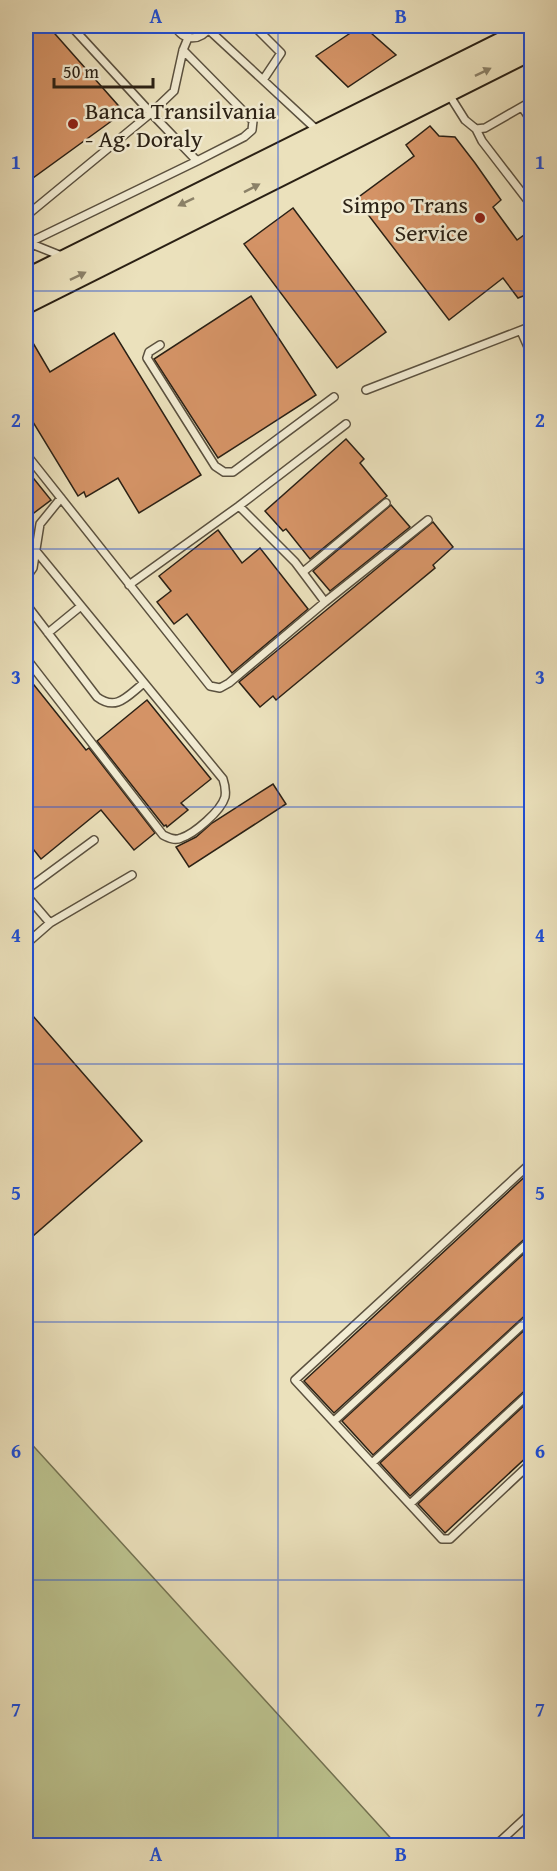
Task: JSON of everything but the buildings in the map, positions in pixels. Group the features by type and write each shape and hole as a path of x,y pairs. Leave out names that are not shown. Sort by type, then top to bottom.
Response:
{"highway":[{"path":"26,302 446,90 525,36"},
{"path":"26,281 525,36"}],"lane":[{"path":"71,26 197,161"},
{"path":"175,26 179,33 188,38 202,36 210,28 322,135"},
{"path":"254,26 281,53 263,80"},
{"path":"26,216 151,113 174,91 188,38"},
{"path":"27,243 197,161 244,137 252,130 253,121 183,50"},
{"path":"446,90 465,120 476,129 482,141 531,206"},
{"path":"476,129 484,128 531,101"},
{"path":"522,107 531,122"},
{"path":"27,243 69,259"},
{"path":"26,261 27,243"},
{"path":"366,390 531,327"},
{"path":"521,331 531,356"},
{"path":"160,345 149,352 147,358 215,466 224,472 233,472 334,397"},
{"path":"129,585 239,506 346,424"},
{"path":"26,454 210,686 220,688 428,520"},
{"path":"26,578 33,568 40,524 61,498"},
{"path":"303,572 386,503"},
{"path":"239,506 295,562 325,602"},
{"path":"26,658 164,835 170,839 186,836 217,812 225,795 223,779 36,551"},
{"path":"26,604 97,697 106,704 117,704 144,683"},
{"path":"48,633 81,606"},
{"path":"26,890 94,840"},
{"path":"26,944 50,923 132,875"},
{"path":"26,895 50,923"},
{"path":"531,1162 295,1380 442,1539 450,1539 531,1462"},
{"path":"334,1421 531,1239"},
{"path":"372,1463 531,1316"},
{"path":"410,1504 531,1391"},
{"path":"495,1845 531,1812"}],"green space":[{"path":"26,1438 397,1845 26,1845"}],"place":[{"name":"Banca Transilvania - Ag. Doraly","path":"73,124"},
{"name":"Simpo Trans Service","path":"480,218"}]}
